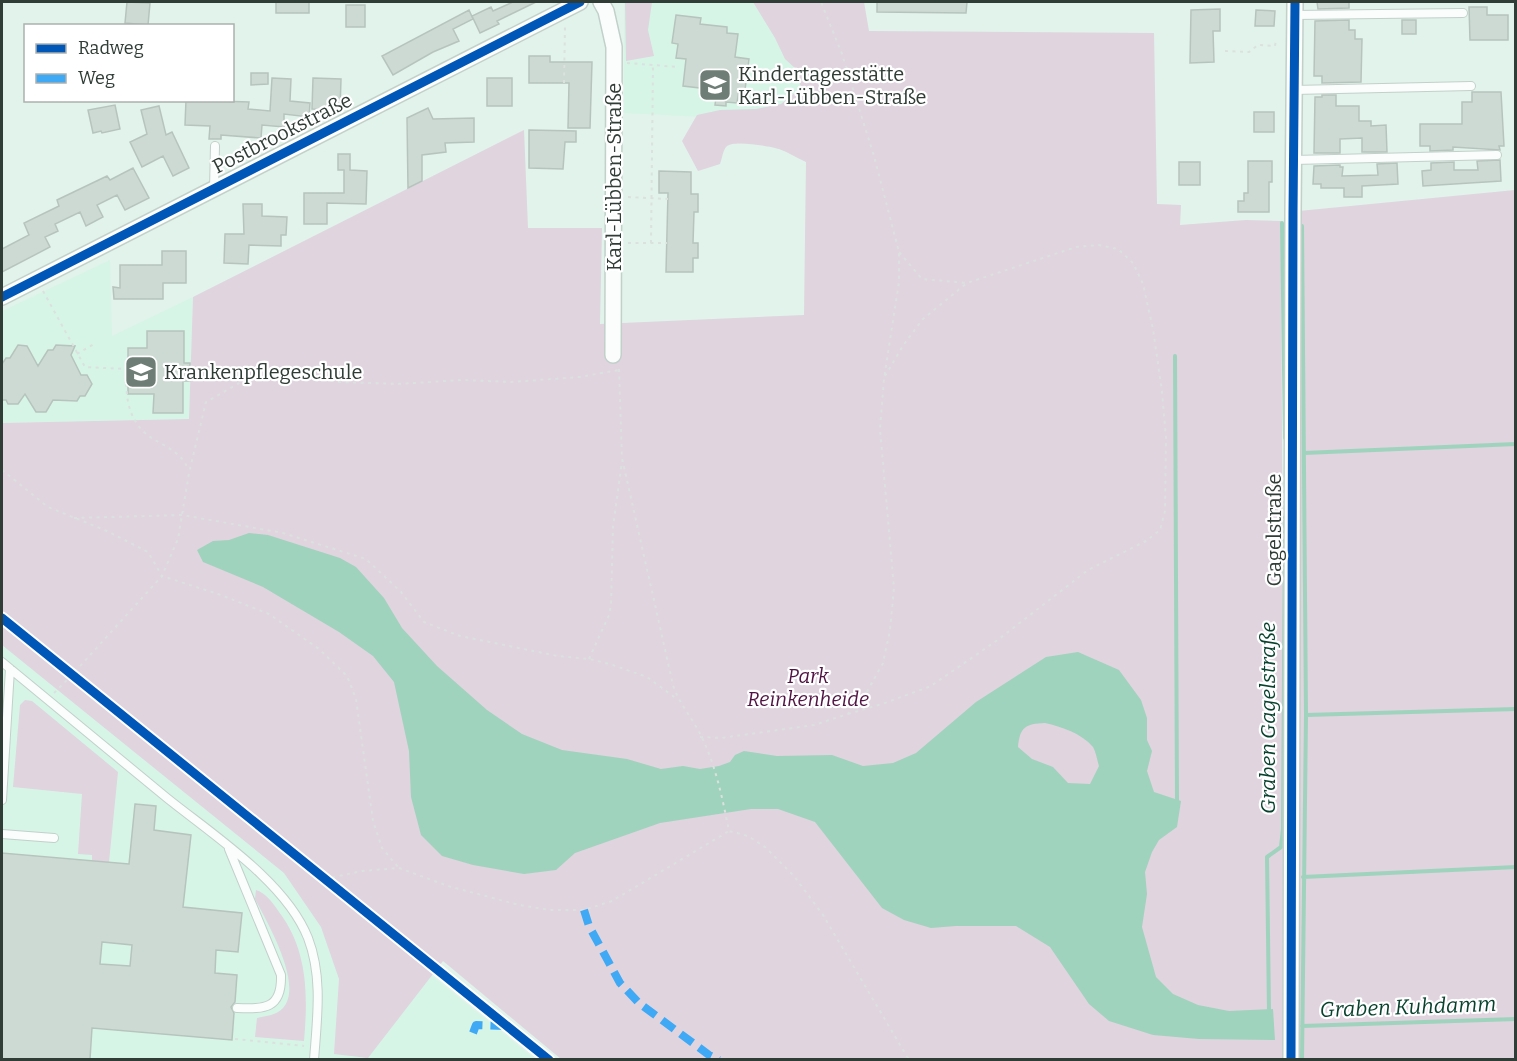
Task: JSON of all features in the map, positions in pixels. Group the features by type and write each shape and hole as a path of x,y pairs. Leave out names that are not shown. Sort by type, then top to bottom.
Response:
{"street":[{"name":"Karl-Lübben-Straße","path":"601,2 606,11 614,47 613,355"},
{"name":"Postbrookstraße","path":"2,297 573,5"},
{"name":"Gagelstraße","path":"1291,1059 1295,8"}],"lane":[{"path":"1295,8 1462,13"},
{"path":"1294,90 1471,86"},
{"path":"214,189 215,146"},
{"path":"1293,160 1497,154"},
{"path":"2,662 271,884 291,908 307,937 316,965 319,1001 314,1059"},
{"path":"2,800 10,669"},
{"path":"2,834 54,838"},
{"path":"228,848 281,975 281,992 274,1002 260,1009 237,1008"}],"path":[{"path":"821,2 842,54 874,156 899,252 900,282 884,379 880,429 894,588 890,630 883,663 864,697 848,714"},
{"path":"564,83 573,5"},
{"path":"1225,51 1249,52 1258,45 1275,46 1276,39"},
{"path":"614,62 678,67"},
{"path":"651,243 653,65"},
{"path":"614,197 668,198"},
{"path":"614,242 667,243"},
{"path":"700,737 721,738 814,725 931,686 999,639 1088,570 1146,542 1160,530 1165,511 1166,458 1162,392 1143,284 1133,263 1118,249 1099,245 1076,247 967,283 923,319 904,344 884,379"},
{"path":"899,252 922,279 967,283"},
{"path":"36,280 85,367 126,369 126,397 132,415 143,431 182,458 189,473"},
{"path":"77,354 94,344"},
{"path":"589,659 611,605 613,527 622,458 619,370 613,355"},
{"path":"47,699 72,675 162,576 178,539 189,473 206,402 257,373 283,373 338,382 398,384 463,380 511,382 579,377 619,370"},
{"path":"622,458 677,699"},
{"path":"2,470 48,507 107,531 148,552 162,576 221,595 269,614 319,649 347,676 356,699 373,820 382,848 399,867 448,886 519,905 550,910 584,910 612,901 729,831 748,836 765,847 794,876 824,915 909,1059"},
{"path":"74,518 182,515 283,533 366,559 401,592 424,622 460,636 558,656 589,659 647,677 677,699 695,725 710,757 729,831"},
{"path":"326,879 362,871 399,867"},
{"path":"235,1039 316,1047"}],"shaded area":[{"name":"Kindertagesstätte Karl-Lübben-Straße","path":"624,2 778,2 806,57 805,122 624,113"},
{"path":"110,260 112,336 193,297 189,419 2,423 2,311"},
{"path":"249,533 268,535 340,558 356,567 384,598 402,628 437,666 487,710 522,734 562,750 627,759 661,769 683,766 700,769 719,766 730,762 735,755 744,751 777,756 832,755 863,766 893,763 916,753 976,702 1046,657 1078,652 1119,670 1141,700 1147,718 1147,740 1152,751 1147,771 1154,792 1181,801 1177,827 1159,840 1145,872 1147,894 1142,927 1156,977 1173,994 1198,1005 1229,1011 1273,1009 1275,1040 1199,1039 1153,1035 1109,1021 1089,1004 1050,947 1016,926 931,928 904,920 882,908 815,822 778,809 751,809 660,823 575,853 556,870 524,874 473,865 442,856 421,835 411,797 409,751 394,682 373,656 339,632 263,587 203,562 197,550 213,541 229,540","holes":["1045,723 1077,734 1093,747 1099,766 1090,784 1068,783 1053,767 1032,759 1018,747 1020,735 1025,728"]},
{"path":"2,629 535,1059 2,1059"}],"green space":[{"path":"625,2 652,2 648,30 654,56 626,61"},
{"name":"Park Reinkenheide","path":"753,2 864,2 869,31 1154,33 1157,204 1181,205 1180,225 1246,220 1281,221 1285,1059 561,1059 443,961 368,1058 334,1054 339,979 321,927 284,873 2,645 2,423 189,419 193,297 524,130 528,228 602,228 600,324 804,315 806,162 774,148 752,144 731,144 726,147 720,164 698,171 682,141 697,115 720,110 756,109 781,104 801,88 796,69 785,59"},
{"path":"1515,190 1515,1059 1296,1060 1299,211"},
{"path":"25,700 32,701 118,772 109,862 92,861 92,855 78,854 82,794 13,787 20,705"},
{"path":"256,890 274,905 296,942 304,974 306,1007 304,1041 255,1037 257,1018 275,1014 283,1008 288,998 289,984 287,969 275,938 255,899"}],"building":[{"path":"127,2 150,3 148,24 125,23"},
{"path":"276,2 309,2 309,13 276,13"},
{"path":"513,2 536,2 497,21 499,24 480,33 472,16 491,7 493,11"},
{"path":"877,2 967,2 966,13 877,12"},
{"path":"1317,2 1349,2 1349,8 1318,9"},
{"path":"346,5 365,5 365,27 346,27"},
{"path":"1469,7 1487,7 1487,15 1508,15 1508,40 1470,40"},
{"path":"1220,9 1220,31 1213,31 1214,62 1190,63 1191,10"},
{"path":"469,10 473,19 453,29 459,41 433,52 393,75 382,56"},
{"path":"1256,10 1275,11 1274,26 1255,26"},
{"path":"676,15 701,18 700,24 727,27 727,33 738,34 735,57 749,59 745,90 739,90 737,103 726,102 726,106 715,105 717,90 683,86 686,59 676,58 678,44 672,43"},
{"path":"1349,20 1349,30 1355,30 1355,39 1362,39 1361,82 1322,83 1322,76 1314,76 1315,21"},
{"path":"1402,20 1416,20 1416,34 1402,34"},
{"path":"529,56 550,56 550,62 592,62 590,128 568,128 569,83 529,83"},
{"path":"251,73 268,73 268,84 251,85"},
{"path":"272,78 291,79 290,101 310,103 309,117 284,114 284,127 262,125 261,138 221,135 221,139 209,139 210,126 185,125 186,102 249,102 248,109 270,111"},
{"path":"313,78 341,79 340,110 312,109"},
{"path":"487,78 512,78 512,106 487,106"},
{"path":"1472,92 1501,92 1504,146 1499,146 1500,150 1453,147 1453,150 1430,151 1430,146 1420,146 1420,124 1462,124 1462,102 1472,102"},
{"path":"1322,95 1336,95 1336,106 1359,106 1359,121 1371,121 1371,126 1386,125 1387,152 1362,152 1362,138 1340,139 1340,153 1314,153 1315,97 1322,97"},
{"path":"115,105 120,129 93,133 88,110"},
{"path":"159,106 166,135 172,132 189,168 173,176 163,156 142,167 130,142 147,134 141,110"},
{"path":"428,108 433,119 474,118 474,142 445,143 446,152 422,155 422,181 408,188 407,118"},
{"path":"1254,112 1274,112 1274,132 1254,132"},
{"path":"529,130 576,131 576,142 565,142 563,169 529,168"},
{"path":"338,154 350,154 350,170 367,171 366,204 327,203 327,224 304,224 304,193 344,193 344,170 338,170"},
{"path":"1500,160 1501,181 1423,186 1422,171 1431,170 1431,163 1454,162 1454,170 1478,170 1477,161"},
{"path":"1248,161 1272,161 1269,212 1238,212 1238,201 1244,201 1244,193 1248,193"},
{"path":"1179,162 1200,162 1200,185 1179,185"},
{"path":"1397,163 1398,184 1362,186 1362,197 1344,197 1344,188 1321,188 1321,184 1313,184 1314,166 1340,165 1343,167 1342,176 1378,175 1377,164"},
{"path":"133,168 149,198 125,210 117,195 97,205 103,217 86,226 80,212 55,224 58,231 45,237 50,247 2,272 2,249 29,235 24,223 59,206 57,200 107,176 110,180"},
{"path":"659,171 691,172 691,194 698,194 698,212 694,212 693,243 698,243 698,258 693,258 693,272 666,272 668,193 659,193"},
{"path":"243,204 262,204 262,216 287,217 286,235 281,235 281,246 249,245 248,264 224,263 225,234 244,234"},
{"path":"162,251 186,251 186,283 163,283 163,299 114,299 113,287 120,288 120,265 162,265"},
{"name":"Krankenpflegeschule","path":"147,331 184,331 184,363 190,363 190,381 183,381 183,413 153,413 154,394 128,394 128,348 147,348"},
{"path":"18,345 27,346 38,366 48,350 53,350 56,345 75,346 71,355 81,375 87,375 92,384 85,396 80,396 77,401 53,400 46,412 36,412 25,394 18,404 8,404 6,400 2,400 2,364 6,358 10,358"},
{"path":"135,804 156,806 154,830 191,835 183,907 242,913 238,952 216,950 215,973 237,975 235,1002 231,1007 234,1013 232,1040 92,1028 90,1059 2,1059 2,853 129,864","holes":["102,942 132,945 130,966 100,964"]}],"waterway":[{"name":"Graben Gagelstraße","path":"1282,223 1285,438"},
{"path":"1302,226 1306,715 1302,1060"},
{"path":"1175,356 1177,800"},
{"path":"1304,453 1516,444"},
{"name":"Graben Gagelstraße","path":"1269,1012 1267,857 1281,847 1283,829 1285,514"},
{"path":"1306,715 1516,709"},
{"path":"1303,877 1516,867"},
{"name":"Graben Kuhdamm","path":"1302,1026 1516,1019"}],"marked path":[{"path":"584,910 589,926 620,983 639,1003 719,1060"},
{"path":"473,1033 476,1025 505,1026"}],"cycle path":[{"path":"2,297 580,2"},
{"path":"1291,1060 1295,2"},
{"path":"2,618 549,1060"}],"place":[{"name":"Kindertagesstätte Karl-Lübben-Straße","path":"715,85"},
{"name":"Krankenpflegeschule","path":"141,372"}]}
